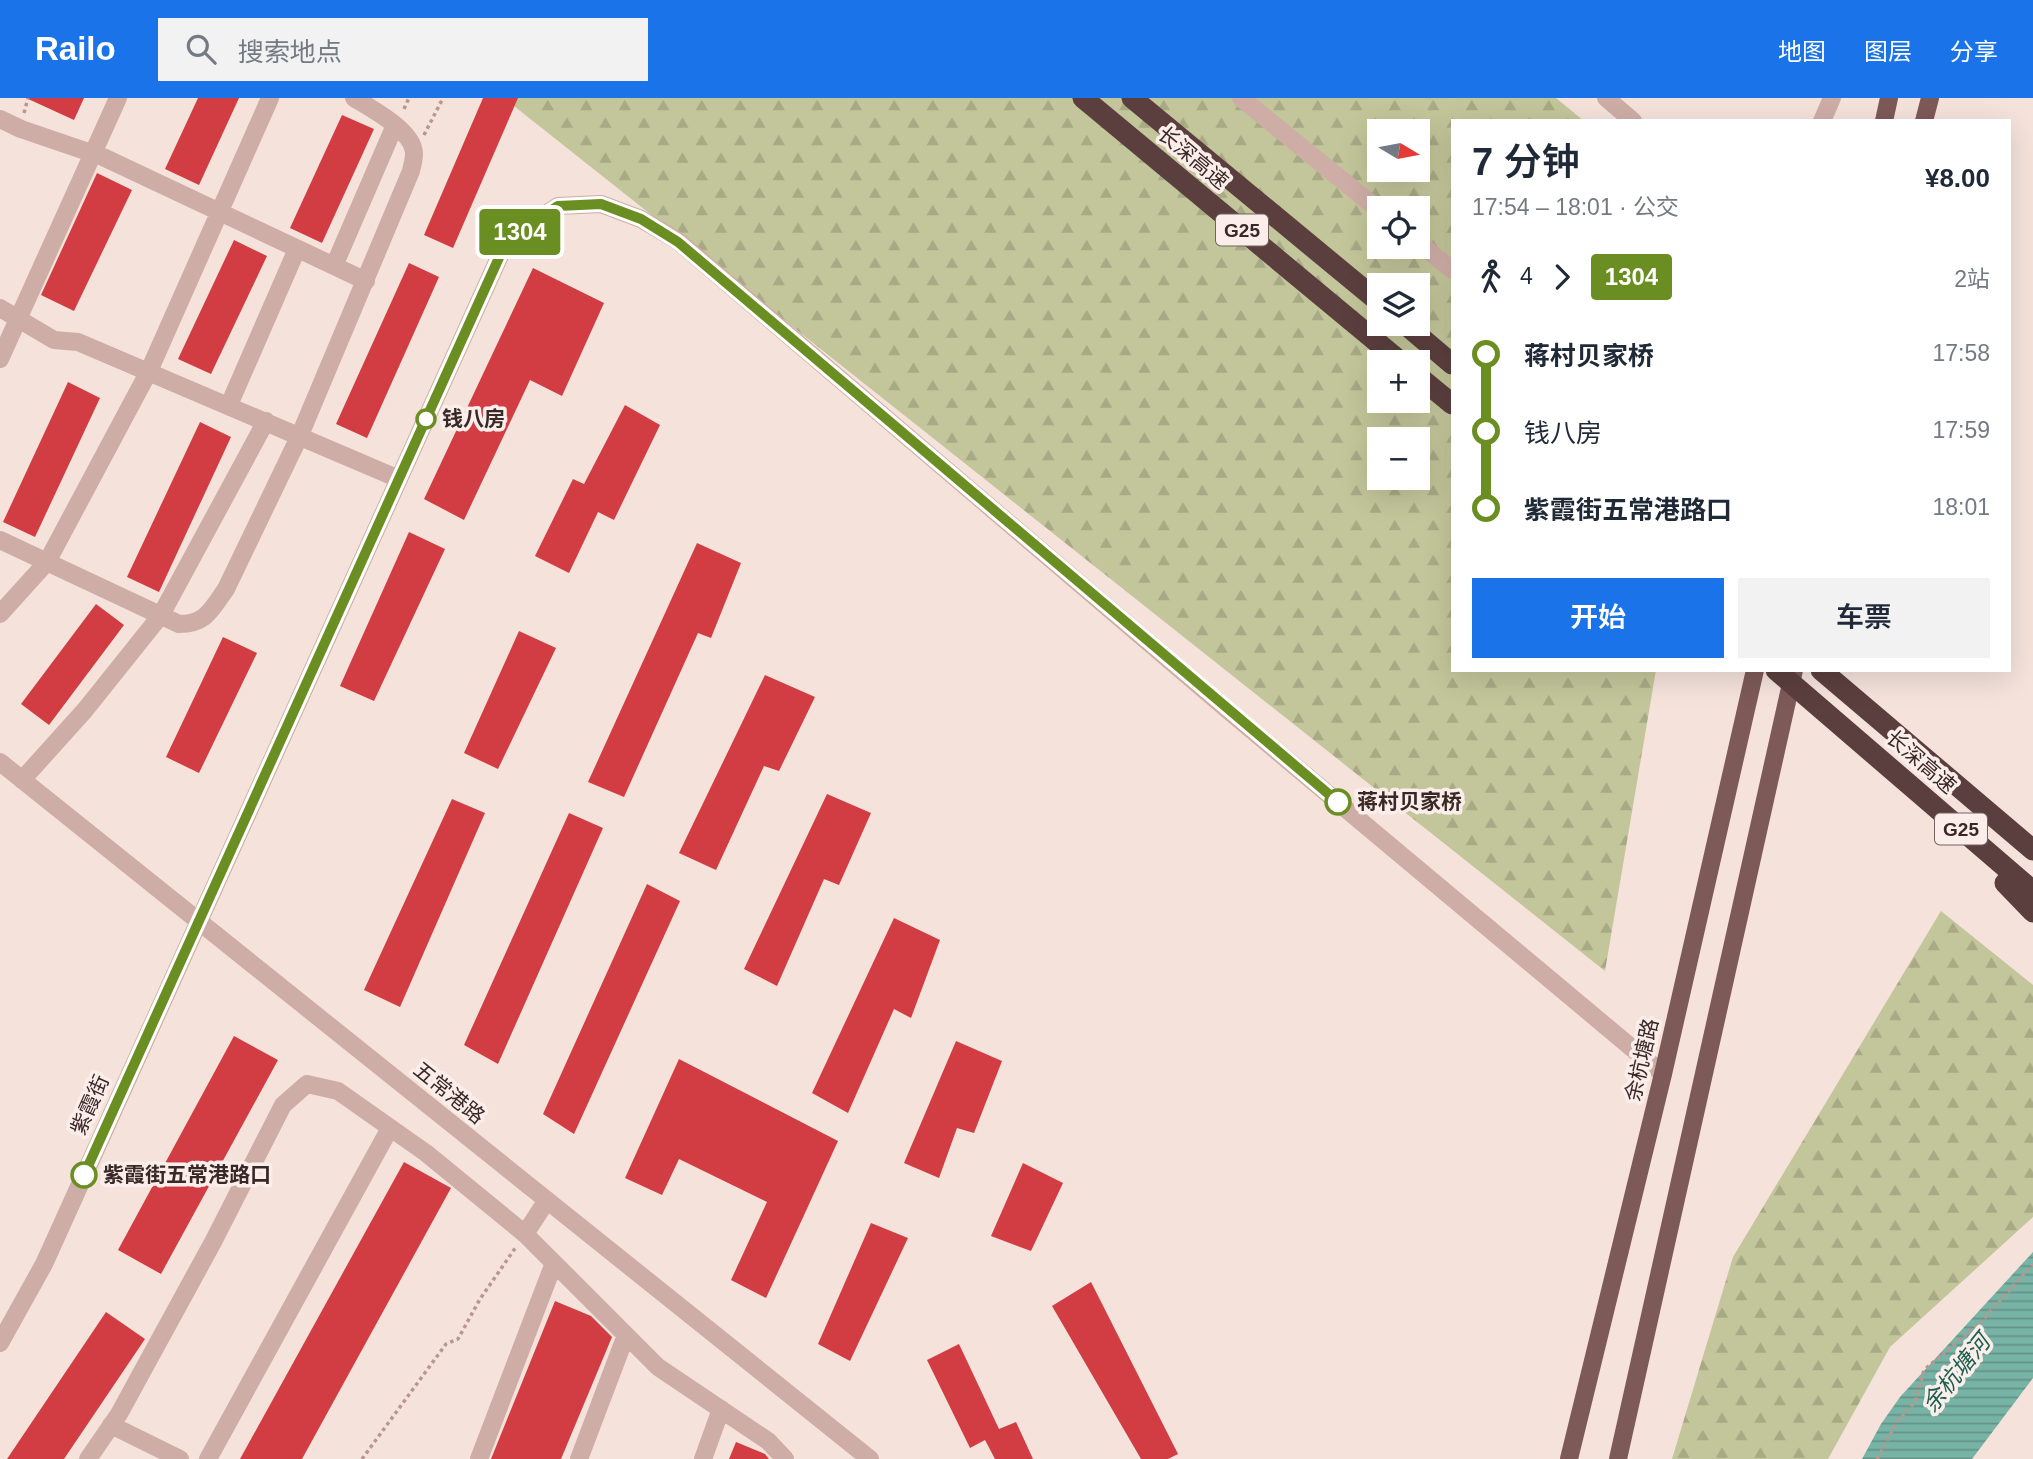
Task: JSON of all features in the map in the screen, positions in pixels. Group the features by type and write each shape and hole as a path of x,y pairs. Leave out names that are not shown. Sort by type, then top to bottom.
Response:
{"highway":[{"name":"长深高速","path":"1083,98 1387,350"},
{"name":"长深高速","path":"1132,98 1367,293"},
{"path":"1419,336 1451,363"},
{"path":"1430,386 1451,403"},
{"name":"长深高速","path":"1778,672 2033,891"},
{"name":"长深高速","path":"1823,672 2033,850"},
{"path":"1947,776 2033,840"},
{"path":"1922,795 2033,912"}],"main road":[{"path":"1884,119 1888,98"},
{"path":"1925,119 1930,98"},
{"name":"余杭塘路","path":"1569,1459 1663,1074 1755,672"},
{"path":"1618,1459 1794,672"}],"street":[{"path":"0,359 118,98"},
{"path":"0,614 47,562 149,371 270,98"},
{"path":"0,540 178,624 195,624 211,612 226,589 300,435 411,171 414,152 405,134 384,116 354,98"},
{"path":"1241,98 1367,200"},
{"path":"1606,98 1631,119"},
{"path":"1823,119 1832,98"},
{"path":"0,119 21,129 93,153 366,281"},
{"path":"334,266 395,125"},
{"name":"紫霞街","path":"0,1343 44,1265 507,240 558,206 601,204 641,219 678,242 1230,712 1663,1074"},
{"path":"229,405 297,249"},
{"path":"1430,252 1451,269"},
{"path":"0,308 54,340 78,342 399,479"},
{"path":"22,780 85,710 161,615 266,421"},
{"name":"五常港路","path":"0,762 547,1200 861,1456"},
{"path":"88,1459 111,1425 213,1242 284,1105 307,1084 338,1091 426,1153 525,1234 658,1367 768,1441 785,1459"},
{"path":"208,1459 390,1128"},
{"path":"525,1234 547,1200"},
{"path":"479,1459 554,1263"},
{"path":"579,1459 626,1335"},
{"path":"703,1459 721,1409"},
{"path":"111,1425 180,1459"}],"path":[{"path":"414,152 443,98"},
{"path":"362,1459 446,1344 458,1339 480,1299 525,1234"},
{"path":"1877,1459 1897,1422 1915,1402 1924,1370 1980,1323 2033,1264"}],"green space":[{"path":"504,98 1556,98 1582,119 1451,119 1451,672 1656,672 1605,971"},
{"path":"1941,911 2033,985 2033,1217 1890,1347 1828,1459 1672,1459 1733,1257"}],"water":[{"name":"余杭塘河","path":"2033,1252 2033,1378 1972,1459 1862,1459 1900,1397"}],"building":[{"path":"26,98 84,98 74,120"},
{"path":"198,98 239,98 199,185 165,169"},
{"path":"483,98 518,98 453,248 424,235"},
{"path":"342,115 374,129 322,243 290,228"},
{"path":"97,173 132,190 74,311 41,295"},
{"path":"234,240 267,256 211,374 178,359"},
{"path":"409,263 439,277 367,438 336,424"},
{"path":"533,268 604,303 562,396 530,380 464,520 424,499"},
{"path":"68,382 100,398 35,537 3,522"},
{"path":"625,405 660,425 614,520 598,512 569,573 535,556 573,479 584,484"},
{"path":"200,422 231,437 159,592 127,577"},
{"path":"409,532 445,549 374,701 340,686"},
{"path":"697,543 741,563 711,638 698,633 624,797 588,782"},
{"path":"96,604 124,625 49,725 21,704"},
{"path":"519,631 556,648 498,769 464,753"},
{"path":"223,637 257,653 199,773 166,757"},
{"path":"765,675 815,697 779,771 764,766 716,870 679,853"},
{"path":"827,794 871,813 839,885 824,879 777,986 744,969"},
{"path":"452,799 485,813 400,1007 364,990"},
{"path":"569,813 603,828 498,1064 464,1045"},
{"path":"647,884 680,901 574,1134 543,1114"},
{"path":"894,918 940,940 911,1018 894,1009 848,1113 812,1093"},
{"path":"234,1036 278,1060 161,1274 118,1250"},
{"path":"956,1041 1002,1061 974,1133 957,1128 939,1178 904,1163"},
{"path":"679,1059 838,1141 766,1298 731,1280 767,1202 679,1159 662,1195 625,1178"},
{"path":"404,1162 451,1188 302,1459 240,1459"},
{"path":"1023,1163 1063,1183 1031,1251 991,1236"},
{"path":"871,1223 908,1238 850,1361 818,1344"},
{"path":"1091,1282 1178,1454 1168,1459 1141,1459 1052,1306"},
{"path":"555,1301 591,1316 612,1337 561,1459 491,1459"},
{"path":"106,1312 145,1339 64,1459 7,1459"},
{"path":"959,1344 999,1429 1016,1422 1033,1459 995,1459 985,1440 970,1448 927,1360"},
{"path":"736,1442 765,1454 769,1459 729,1459"}],"bus line":[{"name":"1304","path":"84,1175 507,240 558,206 601,204 641,219 678,242 1338,802"}],"place":[{"name":"钱八房","path":"426,419"},
{"name":"蒋村贝家桥","path":"1338,802"},
{"name":"紫霞街五常港路口","path":"84,1175"}]}
